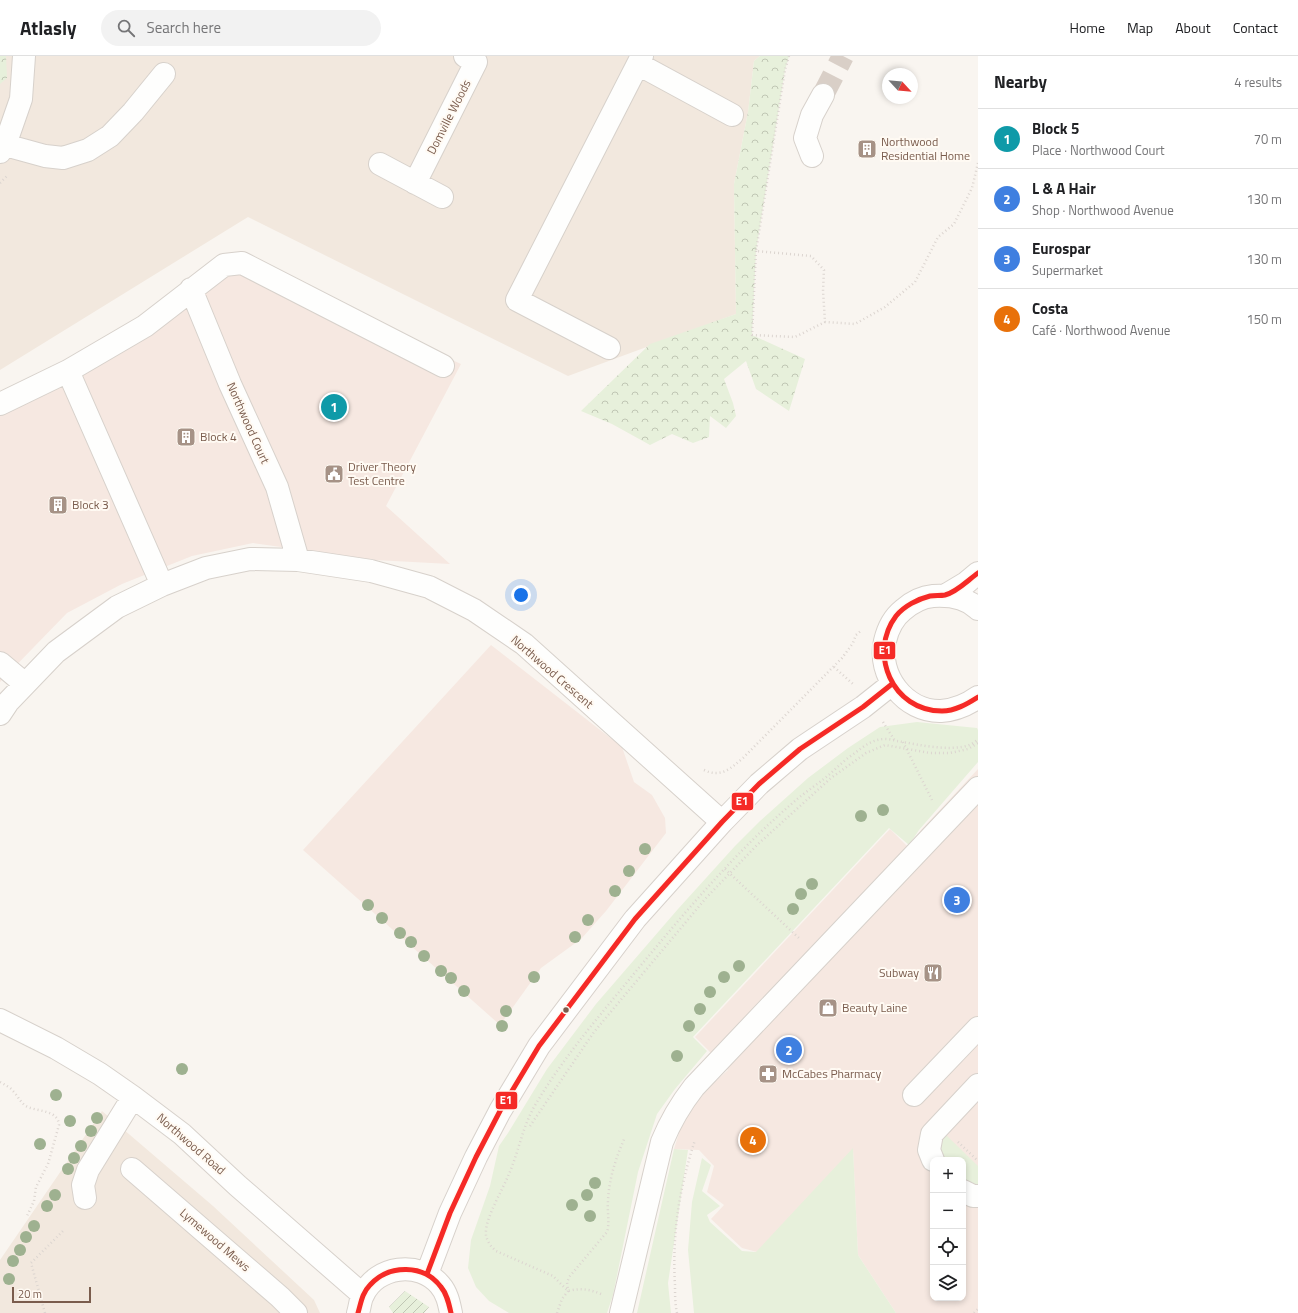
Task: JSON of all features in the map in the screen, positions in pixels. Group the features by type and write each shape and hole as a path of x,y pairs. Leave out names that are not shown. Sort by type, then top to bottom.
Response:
{"street":[{"path":"24,56 21,99 2,148 46,156 63,158 88,150 110,136 133,112 164,74"},
{"name":"Domville Woods","path":"415,183 476,62 465,56"},
{"path":"609,348 517,300 640,60 732,115"},
{"path":"812,156 805,138 812,115 823,95"},
{"path":"380,164 442,197"},
{"path":"0,404 68,371 145,326 224,265 242,263 443,366"},
{"name":"Northwood Court","path":"192,289 230,384 277,488 298,560"},
{"path":"68,371 162,585"},
{"name":"Northwood Crescent","path":"0,714 8,702 56,652 117,607 162,585 206,568 250,559 298,560 371,571 429,587 474,610 524,644 722,822"},
{"path":"946,595 966,583 978,573"},
{"path":"978,609 962,598 946,595 927,596 910,604 896,615 887,631 883,649 885,667 892,684 905,698 922,708 941,711 960,707 978,698"},
{"path":"0,663 25,684"},
{"path":"427,1274 450,1213 476,1157 500,1111 539,1046 635,919 722,822 759,784 800,749 863,707 892,684"},
{"path":"622,1308 662,1142 669,1123 680,1105 694,1087 978,788"},
{"name":"Northwood Road","path":"0,1020 56,1048 100,1074 182,1134 360,1304"},
{"path":"914,1095 978,1028"},
{"path":"932,1157 929,1150 932,1134 978,1086"},
{"path":"85,1198 83,1185 88,1170 133,1097"},
{"name":"Lymewood Mews","path":"132,1169 280,1297 296,1313"},
{"path":"966,1192 973,1196 978,1196"},
{"path":"360,1304 374,1280 390,1271 409,1269 427,1274 440,1285 448,1299 451,1313"}],"path":[{"path":"789,56 785,70 756,251 752,335 795,337 825,322 855,324 885,307 916,282 938,237 954,224 972,188 978,163"},
{"path":"756,251 811,256 824,270 823,291 825,322"},
{"path":"680,785 698,768 711,773 727,772 743,758 842,658 853,643 856,635 868,625"},
{"path":"568,1291 553,1276 496,1250 491,1246 485,1234 487,1222 510,1173 526,1126 536,1104 582,1037 677,922 725,869 762,831 795,801 853,754 871,741 886,738 936,748 966,746 976,742 978,739"},
{"path":"902,742 944,824"},
{"path":"530,1126 594,1032 690,918 729,874 785,819 831,778 866,753 885,745 906,750 950,754 968,749 978,743"},
{"path":"725,869 819,957"},
{"path":"0,1082 13,1091 25,1105 50,1113 56,1116 59,1121 48,1164 36,1187 34,1201 27,1216"},
{"path":"568,1291 567,1282 570,1276 607,1232 609,1189 617,1155 625,1137"},
{"path":"677,1313 674,1275 675,1236 681,1189 695,1140"},
{"path":"45,1313 32,1263 63,1231"},
{"path":"557,1313 562,1299 568,1291 575,1289 584,1289 596,1292 622,1308"},
{"path":"974,1313 978,1309"}],"shaded area":[{"path":"0,56 760,56 754,61 748,112 734,184 736,314 568,376 248,217 0,370"},
{"path":"241,263 461,364 386,506 450,564 375,560 253,543 192,556 122,584 67,613 0,682 0,404"},
{"path":"491,645 622,747 634,782 652,795 665,818 666,833 606,911 581,939 541,968 500,1025 303,850"},
{"path":"978,769 978,1313 896,1313 858,1255 853,1149 757,1252 742,1248 711,1219 724,1205 707,1192 714,1166 699,1150 674,1149 683,1120 707,1089 728,1070 695,1037 890,829 909,848 921,830"},
{"path":"102,1111 213,1206 314,1300 320,1313 0,1313 0,1260"}],"green space":[{"path":"0,56 6,56 7,78 0,84"},
{"path":"760,56 789,56 785,70 756,251 752,335 805,359 789,411 756,389 746,361 724,379 736,416 726,428 710,416 709,437 693,443 672,434 650,445 612,424 581,411 650,344 736,314 734,184 748,112 754,61"},
{"path":"917,722 977,728 978,762 919,830 909,845 889,828 693,1037 707,1051 675,1089 657,1114 638,1172 613,1295 607,1313 509,1313 489,1301 476,1287 468,1268 471,1240 490,1186 499,1146 547,1069 596,1004 678,909 735,846 760,821 808,778 848,748 880,727"},
{"path":"944,1133 978,1166 978,1187 966,1181 966,1157 942,1157 939,1141"},
{"path":"853,1148 858,1255 896,1313 694,1313 688,1250 692,1202 702,1158 711,1165 702,1191 720,1206 707,1215 710,1222 742,1251 756,1252"},
{"path":"674,1149 688,1150 668,1283 671,1313 637,1313"},
{"path":"405,1291 429,1307 424,1313 393,1313 389,1307"}],"tunnel":[{"path":"823,95 843,56"}],"transit line":[{"name":"E1","path":"978,573 958,589 945,595 925,597 903,609 896,616 888,631 884,646 885,662 890,677 898,691 910,701 925,708 947,711 965,705 978,697"},
{"name":"E1","path":"427,1274 450,1213 476,1157 500,1111 539,1046 635,919 722,822 759,784 800,749 863,707 892,684"},
{"name":"E1","path":"358,1313 363,1295 367,1288 378,1278 396,1270 416,1271 434,1279 445,1293 451,1313"}],"place":[{"name":"Northwood Residential Home","path":"867,149"},
{"name":"Block 5","path":"334,407"},
{"name":"Block 4","path":"186,437"},
{"name":"Driver Theory Test Centre","path":"334,474"},
{"name":"Block 3","path":"58,505"},
{"name":"Eurospar","path":"957,900"},
{"name":"Subway","path":"933,973"},
{"name":"Beauty Laine","path":"828,1008"},
{"name":"L & A Hair","path":"789,1050"},
{"name":"McCabes Pharmacy","path":"768,1074"},
{"name":"Costa","path":"753,1140"}]}
